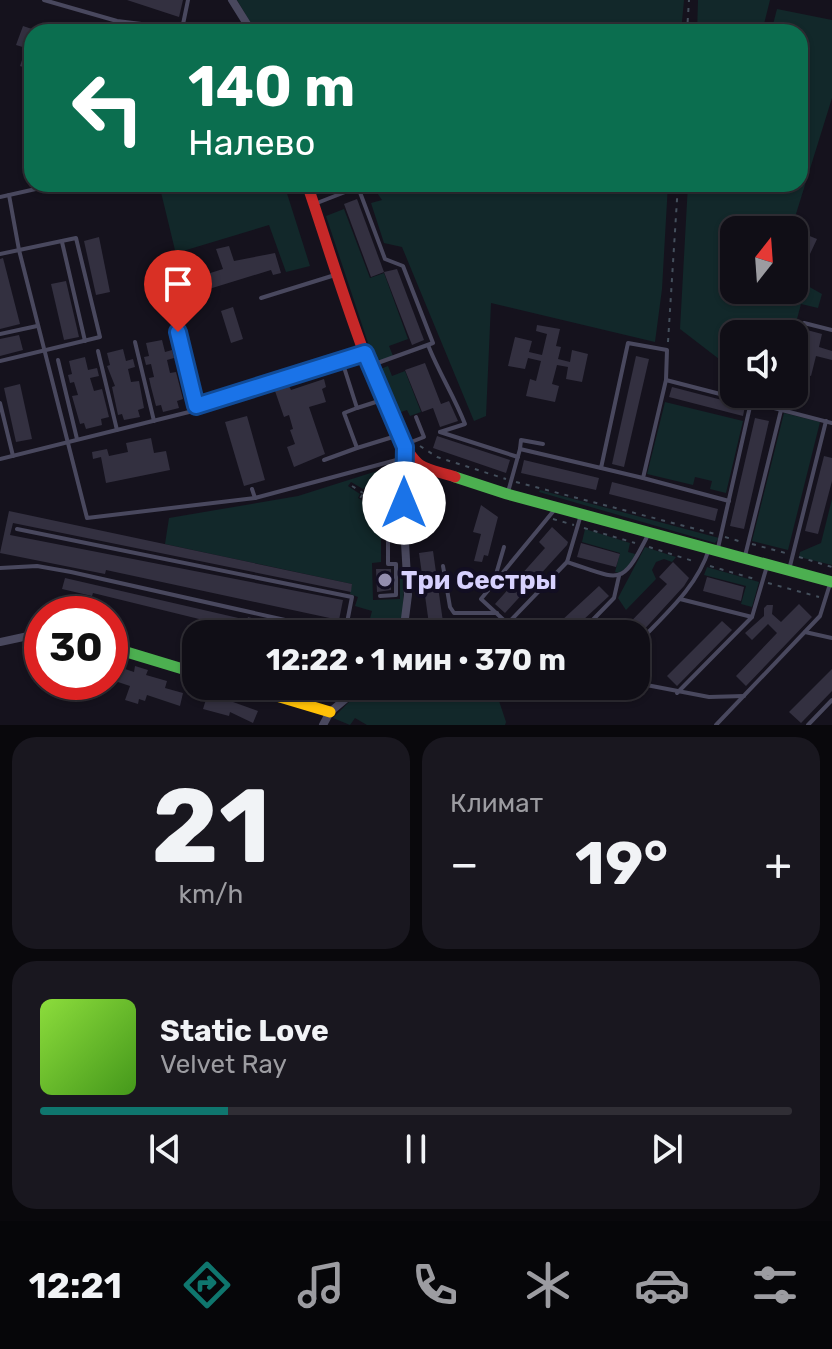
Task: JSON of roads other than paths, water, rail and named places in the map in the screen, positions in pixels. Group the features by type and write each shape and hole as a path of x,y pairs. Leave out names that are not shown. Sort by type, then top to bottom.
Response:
{"street":[{"path":"232,0 247,24"},
{"path":"310,192 370,366 403,446 414,459 428,469 507,494 831,582"},
{"path":"403,446 399,526 404,536 408,595 405,620"},
{"path":"399,526 428,469"},
{"path":"0,642 24,637"},
{"path":"128,652 182,669"},
{"path":"290,700 330,712"},
{"path":"323,725 330,712 344,700"}],"lane":[{"path":"44,0 117,21 141,24"},
{"path":"183,24 188,0"},
{"path":"0,197 24,192"},
{"path":"314,204 345,192"},
{"path":"360,192 385,259 403,266 433,343 370,366"},
{"path":"9,195 19,250 87,518 255,498 424,437 416,417"},
{"path":"0,254 76,238 100,337 0,361"},
{"path":"61,241 85,341"},
{"path":"261,298 338,274"},
{"path":"808,324 832,330"},
{"path":"0,334 38,325"},
{"path":"178,332 196,406"},
{"path":"135,342 154,421"},
{"path":"601,468 628,343 667,350 666,380 643,478"},
{"path":"428,345 445,387 456,399 465,424 440,432 518,457"},
{"path":"98,351 117,430"},
{"path":"0,459 189,412 196,406 365,353"},
{"path":"58,360 77,439"},
{"path":"342,361 357,408"},
{"path":"666,380 720,394"},
{"path":"357,448 344,413 384,400"},
{"path":"0,403 13,456"},
{"path":"650,630 680,599 721,536 750,408"},
{"path":"774,408 829,422 789,570"},
{"path":"745,558 781,410"},
{"path":"507,494 521,440 543,444"},
{"path":"324,460 357,448 403,446"},
{"path":"520,449 729,501"},
{"path":"252,489 255,498"},
{"path":"506,620 481,599 557,507"},
{"path":"515,620 567,562 581,514"},
{"path":"17,529 352,597 349,620"},
{"path":"567,562 619,576 630,569 650,531"},
{"path":"380,596 396,595 396,564 388,564 388,536 404,536"},
{"path":"494,583 504,547"},
{"path":"677,693 752,617 767,564"},
{"path":"0,568 37,566 71,572 285,620"},
{"path":"443,566 450,607 454,613 497,613"},
{"path":"592,620 614,598 619,576"},
{"path":"716,725 820,616 831,582"},
{"path":"680,599 752,617"},
{"path":"805,632 832,638"},
{"path":"650,686 709,697 745,696"},
{"path":"808,725 832,700"}],"place":[{"name":"Три Сестры","path":"385,580"}]}
